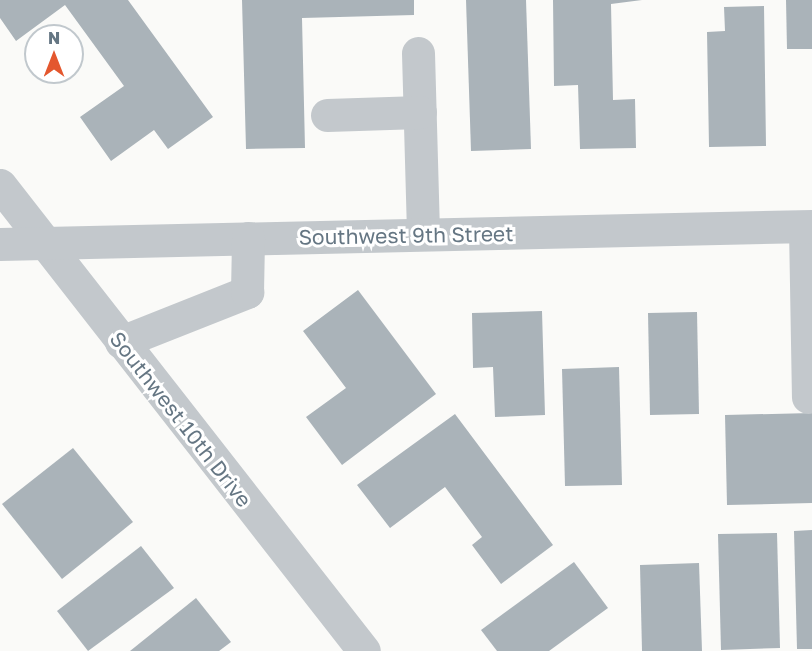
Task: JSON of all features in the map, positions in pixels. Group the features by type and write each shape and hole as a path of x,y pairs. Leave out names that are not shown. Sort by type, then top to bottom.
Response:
{"street":[{"path":"418,53 423,234"},
{"path":"327,115 420,112"},
{"name":"Southwest 10th Drive","path":"0,185 364,651"},
{"path":"808,226 808,397"},
{"name":"Southwest 9th Street","path":"0,244 808,226"},
{"path":"121,342 247,292 248,238"}],"building":[{"path":"0,0 128,0 213,117 168,149 154,130 111,161 80,117 124,86 84,31 84,24 79,24 65,5 39,24 24,24 24,35 16,41 0,18"},
{"path":"242,0 414,0 414,15 302,18 305,148 246,149"},
{"path":"466,0 526,0 531,149 471,151"},
{"path":"553,0 642,0 611,4 613,100 635,99 636,148 580,149 578,85 554,86"},
{"path":"786,0 812,0 812,49 787,49"},
{"path":"764,6 766,146 709,147 707,32 725,31 724,7"},
{"path":"358,290 436,394 342,465 306,417 346,388 303,331"},
{"path":"542,311 545,415 495,417 493,367 473,368 472,313"},
{"path":"697,312 699,414 650,415 648,313"},
{"path":"619,367 622,485 565,486 562,369"},
{"path":"812,413 812,503 727,505 725,415"},
{"path":"455,414 553,545 501,584 472,545 482,537 445,487 390,528 357,485"},
{"path":"73,448 133,522 62,579 2,504"},
{"path":"812,530 812,649 797,649 794,531"},
{"path":"777,533 780,648 721,650 718,534"},
{"path":"141,546 174,588 88,651 57,611"},
{"path":"574,562 608,608 549,651 497,651 481,630"},
{"path":"699,563 702,651 642,651 640,565"},
{"path":"196,598 231,642 219,651 130,651"}]}
